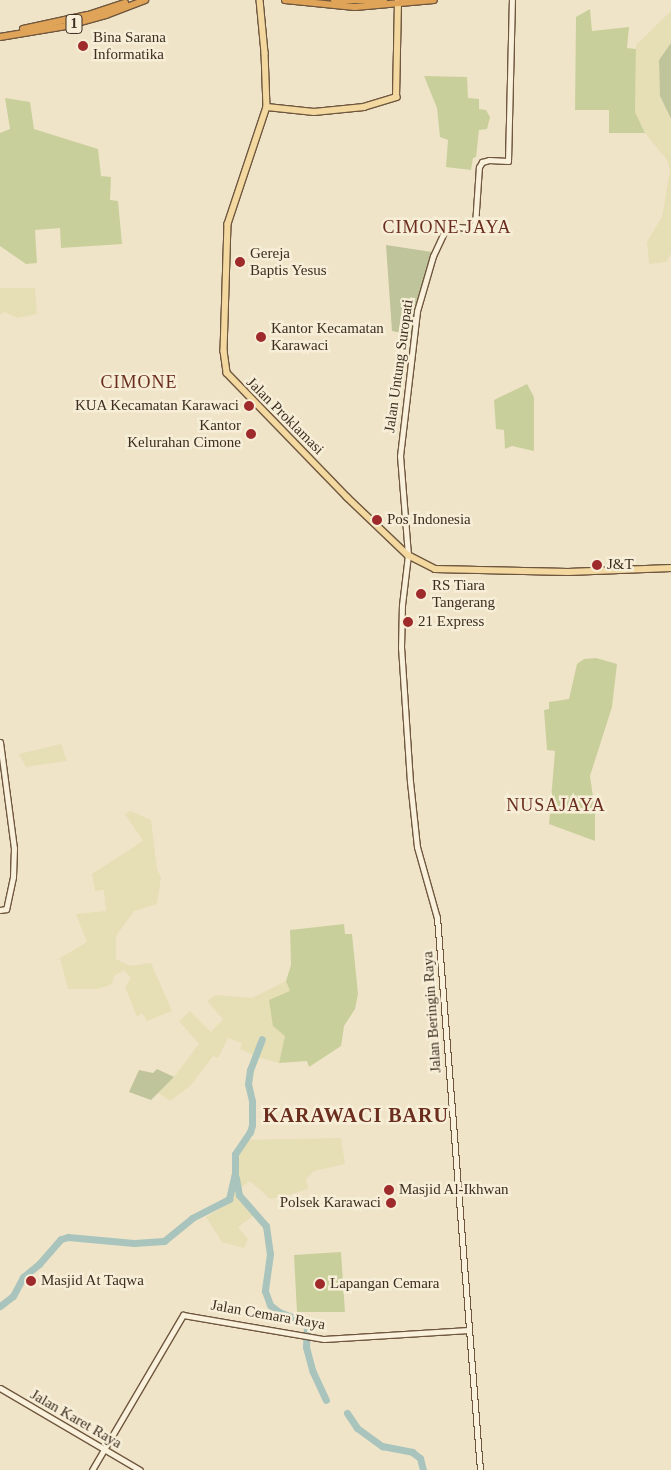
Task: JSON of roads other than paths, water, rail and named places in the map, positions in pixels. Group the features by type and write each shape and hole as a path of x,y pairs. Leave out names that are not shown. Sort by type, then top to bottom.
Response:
{"highway":[{"name":"1","path":"0,33 88,15 133,0"},
{"name":"1","path":"0,37 66,26 106,15 145,0"},
{"path":"284,0 354,7 434,0"},
{"path":"334,0 384,0"}],"main road":[{"name":"Jalan Proklamasi","path":"260,0 266,53 267,107 228,224 225,284 226,369 238,386 345,496 408,555 439,570 577,572 671,568"},
{"path":"267,107 314,112 364,107 396,96 398,2"}],"street":[{"name":"Jalan Untung Suropati","path":"408,555 400,456 418,311 433,256 445,228 469,228 475,225 479,167 482,162 490,160 508,161 512,0"},
{"name":"Jalan Beringin Raya","path":"408,555 402,605 400,648 410,782 417,847 437,915 480,1470"},
{"path":"0,742 14,848 13,877 6,909 0,910"},
{"name":"Jalan Cemara Raya","path":"104,1449 183,1315 329,1339 469,1330"},
{"name":"Jalan Karet Raya","path":"0,1388 140,1470"},
{"path":"92,1470 104,1449"}],"waterway":[{"path":"0,1306 13,1296 23,1277 39,1264 61,1239 68,1237 134,1243 164,1241 192,1218 229,1199 235,1173 235,1154 250,1132 252,1125 252,1101 248,1084 250,1070 262,1039"},
{"path":"236,1178 239,1195 266,1226 270,1254 265,1291 270,1305 279,1312 302,1321 307,1327 306,1347 312,1370 326,1400"},
{"path":"347,1413 357,1428 382,1446 412,1452 420,1458 423,1470"}],"place":[{"name":"Bina Sarana Informatika","path":"83,46"},
{"name":"Gereja Baptis Yesus","path":"240,262"},
{"name":"Kantor Kecamatan Karawaci","path":"261,337"},
{"name":"KUA Kecamatan Karawaci","path":"249,406"},
{"name":"Kantor Kelurahan Cimone","path":"251,434"},
{"name":"Pos Indonesia","path":"377,520"},
{"name":"J&T","path":"597,565"},
{"name":"RS Tiara Tangerang","path":"421,594"},
{"name":"21 Express","path":"408,622"},
{"name":"Masjid Al-Ikhwan","path":"389,1190"},
{"name":"Polsek Karawaci","path":"391,1203"},
{"name":"Masjid At Taqwa","path":"31,1281"},
{"name":"Lapangan Cemara","path":"320,1284"}],"district":[{"name":"CIMONE JAYA","path":"447,227"},
{"name":"CIMONE","path":"139,382"},
{"name":"NUSAJAYA","path":"556,805"},
{"name":"KARAWACI BARU","path":"356,1115"}]}
